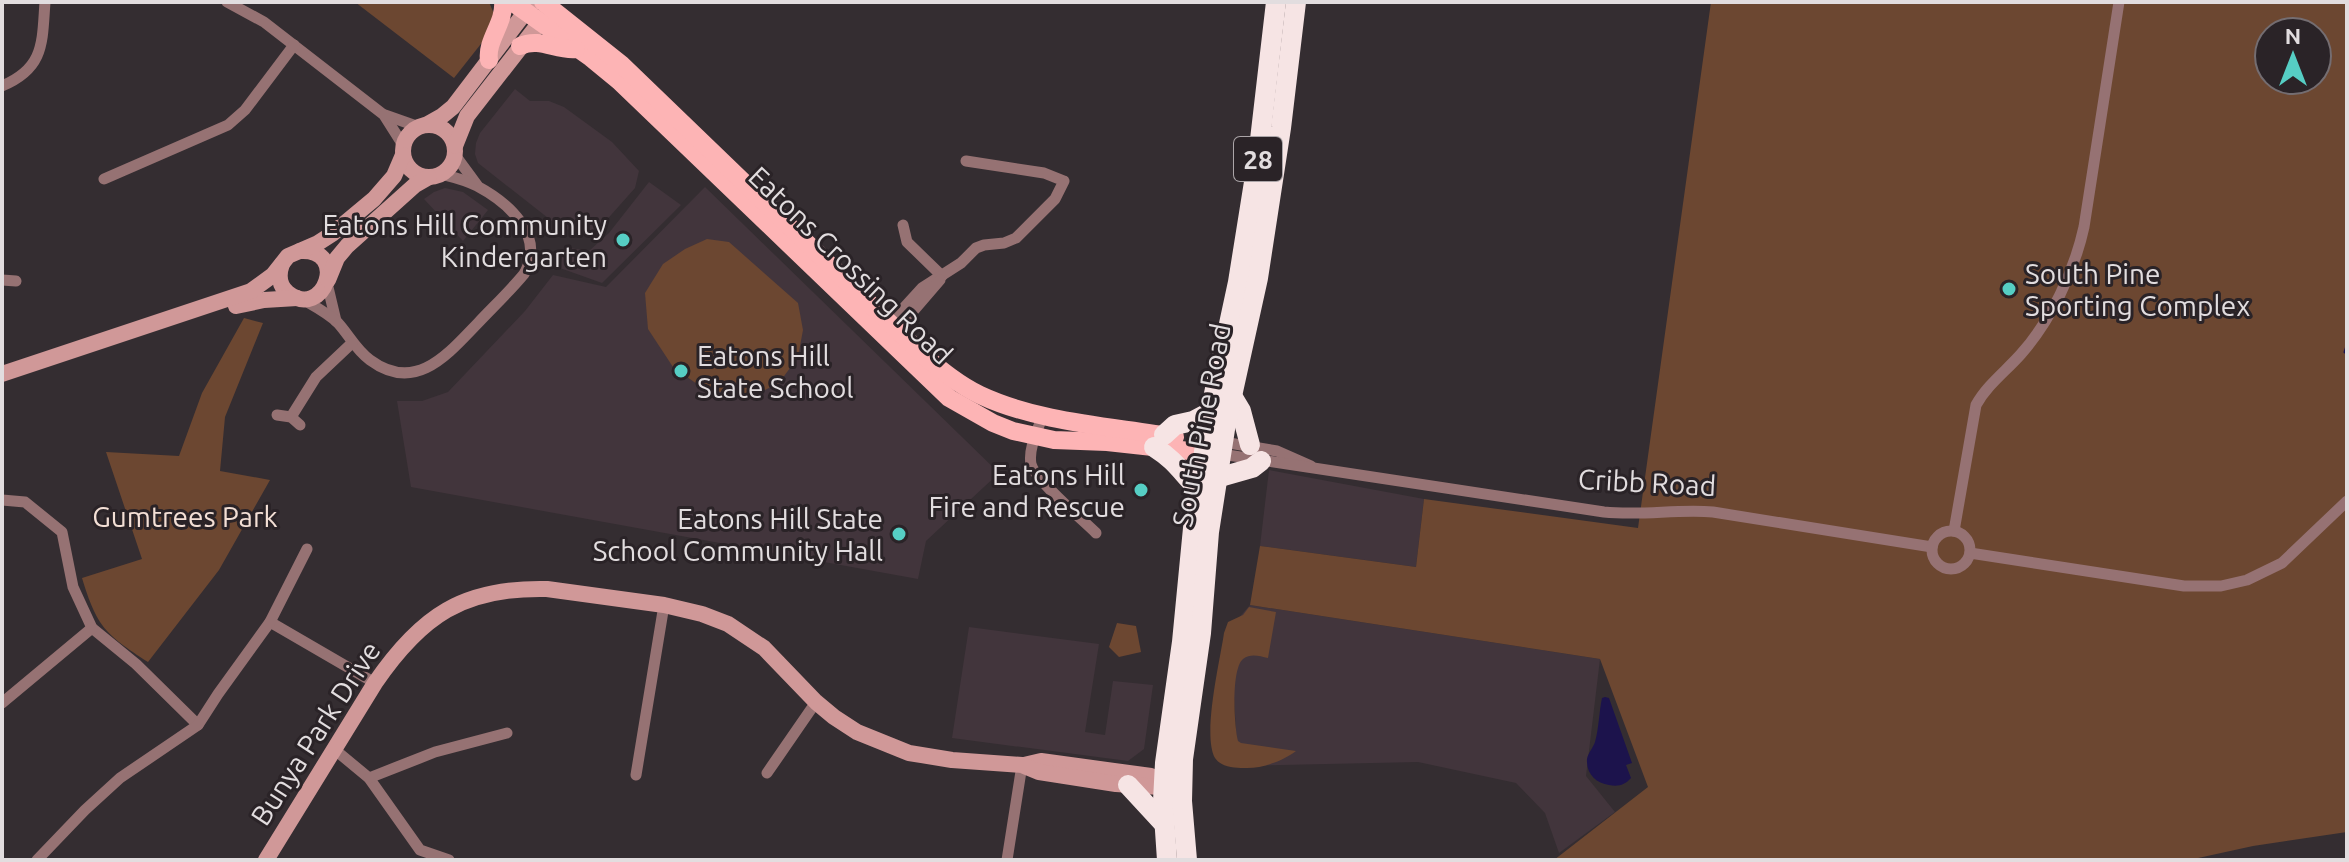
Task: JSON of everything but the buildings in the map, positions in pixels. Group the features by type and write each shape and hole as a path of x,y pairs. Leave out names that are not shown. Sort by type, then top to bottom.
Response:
{"highway":[{"name":"South Pine Road","path":"1167,860 1164,824 1186,732 1201,633 1209,532 1217,478 1210,412 1232,314 1258,157 1276,2"},
{"name":"South Pine Road","path":"1187,860 1173,782 1181,651 1198,489 1232,396 1258,278 1283,115 1296,2"},
{"path":"1217,478 1252,468 1256,453 1241,411 1232,396"},
{"path":"1198,489 1159,441 1175,425 1193,421 1210,412"},
{"path":"1128,785 1164,824"}],"main road":[{"path":"489,60 488,52 503,14 503,2"},
{"name":"Eatons Crossing Road","path":"534,8 578,49 619,81 949,398 993,423 1035,436 1159,441 1213,447"},
{"name":"Eatons Crossing Road","path":"534,8 621,64 894,326 942,371 965,387 996,402 1159,441"},
{"path":"520,46 537,42 559,49 578,49"}],"street":[{"path":"2,86 27,72 37,58 45,2"},
{"path":"227,2 264,22 384,115 441,128 452,139 455,150 477,186"},
{"path":"1954,531 1976,405 1983,393 2033,339 2064,283 2079,247 2119,2"},
{"path":"2,374 189,310 246,294 266,282 288,256 332,234 374,199 394,176 412,131 453,107 534,8"},
{"path":"2,386 148,333 245,303 315,296 327,282 337,258 347,246 415,185 448,169 458,132 520,46 534,8"},
{"path":"104,179 228,125 245,110 294,45"},
{"path":"297,251 311,251 321,257 327,268 336,321 352,343 380,366 408,372 427,368 442,360 524,274 532,245 527,230 513,212 477,186 415,173 409,168 384,115"},
{"path":"894,326 922,288 961,263 976,248 1016,238 1055,199 1064,181 1044,173 966,161"},
{"path":"903,225 907,242 942,276"},
{"path":"282,264 279,273 287,292 336,321"},
{"path":"2,280 16,281"},
{"path":"277,415 295,421 316,377 352,343"},
{"path":"1043,415 1035,436 1031,464 1039,478 1096,533"},
{"name":"Cribb Road","path":"1213,447 1287,454 1312,466"},
{"name":"Cribb Road","path":"1213,447 1256,453 1296,467 1312,466 1596,511 1630,514 1713,512 1932,547"},
{"path":"2,500 25,502 62,532 73,587 92,628 136,664 198,725"},
{"path":"1970,553 2184,586 2221,586 2261,575 2282,563 2347,501"},
{"path":"1954,531 1968,541 1970,553 1957,568 1944,568 1934,559 1932,547 1937,536 1954,531"},
{"path":"37,860 120,778 198,725 270,622 307,549"},
{"name":"Bunya Park Drive","path":"266,860 375,683 403,645 426,623 451,608 512,590 547,589 664,605 728,624 748,636 778,662 834,717 857,732 909,753 952,760 1022,765 1041,761 1173,782"},
{"path":"636,775 664,605"},
{"path":"270,622 375,683"},
{"path":"2,703 92,628"},
{"path":"767,773 816,702"},
{"path":"369,778 435,752 507,733"},
{"path":"334,749 369,778 420,850 449,860"},
{"path":"1007,860 1022,765"},
{"name":"Bunya Park Drive","path":"1022,765 1039,772 1128,785 1173,782"}],"shaded area":[{"path":"515,89 530,101 549,101 564,107 612,142 639,171 635,188 595,233 562,229 478,163 475,154 480,133"},
{"name":"Eatons Hill Community Kindergarten","path":"649,182 681,205 602,283 560,268 564,247 589,251 609,233"},
{"name":"Eatons Hill State School","path":"705,187 999,473 926,541 918,579 411,487 397,401 422,401 448,392 525,311 553,275 606,287"},
{"path":"445,188 463,192 488,210 463,241 424,199"},
{"path":"1269,470 1424,499 1416,567 1260,546"},
{"path":"1250,605 1600,659 1586,776 1615,812 1559,853 1545,813 1516,783 1418,762 1238,766 1230,628"},
{"path":"969,627 1099,644 1085,732 1105,735 1113,681 1153,685 1144,749 1128,761 952,738"},
{"path":"1602,698 1609,698 1632,763 1626,765 1631,778 1618,786 1596,780 1587,764 1596,737"}],"green space":[{"path":"355,2 489,2 494,14 484,40 454,78"},
{"name":"South Pine Sporting Complex","path":"1711,2 2347,2 2347,832 2253,846 2189,860 1554,860 1648,787 1600,659 1250,605 1260,546 1416,567 1424,499 1638,528"},
{"path":"707,239 729,242 798,303 803,330 798,357 779,383 751,397 704,389 673,367 648,329 645,293 663,264"},
{"name":"Gumtrees Park","path":"244,318 263,323 225,417 220,471 270,480 219,570 148,662 104,628 82,578 142,559 106,452 179,456 202,393"},
{"path":"1249,607 1276,612 1268,658 1249,656 1239,665 1234,698 1238,741 1296,751 1264,766 1236,768 1224,765 1215,758 1211,747 1211,716 1224,633 1228,622 1243,615"},
{"path":"1117,623 1136,626 1141,652 1119,657 1109,647"}],"waterway":[{"path":"2345,352 2347,346"}],"place":[{"name":"Eatons Hill Community Kindergarten","path":"623,240"},
{"name":"South Pine Sporting Complex","path":"2009,289"},
{"name":"Eatons Hill State School","path":"681,371"},
{"name":"Eatons Hill Fire and Rescue","path":"1141,490"},
{"name":"Eatons Hill State School Community Hall","path":"899,534"}]}
